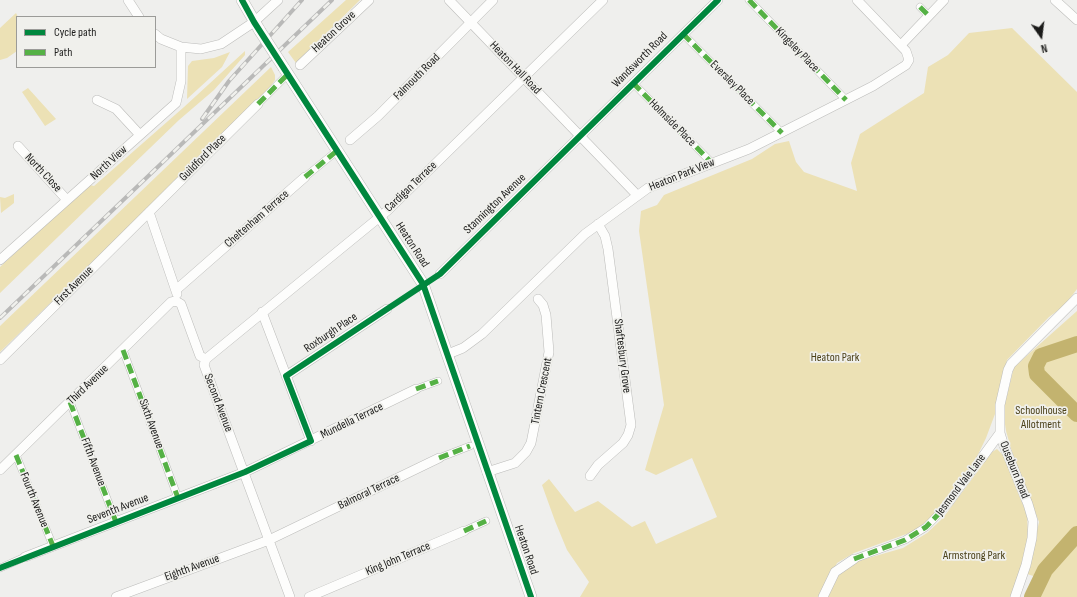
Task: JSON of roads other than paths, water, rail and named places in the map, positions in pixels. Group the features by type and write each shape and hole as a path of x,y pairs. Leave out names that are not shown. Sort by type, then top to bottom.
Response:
{"street":[{"path":"128,0 138,16"},
{"name":"Heaton Road","path":"242,0 257,27 338,150 423,284 530,597"},
{"path":"156,35 161,39 181,47 201,49 221,44 257,27 278,0"},
{"name":"Heaton Grove","path":"300,65 369,0"},
{"name":"Heaton Hall Road","path":"449,0 580,137 638,195"},
{"name":"Falmouth Road","path":"350,140 378,116 493,0"},
{"name":"Cardigan Terrace","path":"206,359 380,217 603,0"},
{"name":"Wandsworth Road","path":"580,137 718,0"},
{"name":"Kingsley Place","path":"749,0 846,100"},
{"path":"857,0 901,45 944,0"},
{"path":"1055,0 1077,20"},
{"path":"920,7 929,16"},
{"name":"Eversley Place","path":"683,34 782,133"},
{"name":"Heaton Park View","path":"448,354 463,348 482,334 570,248 598,224 638,195 660,182 749,149 846,100 909,62 909,55 901,45"},
{"name":"North View","path":"0,260 176,103 181,81 181,47"},
{"path":"258,104 286,71"},
{"name":"Holmside Place","path":"633,83 712,163"},
{"path":"97,100 116,109 140,135"},
{"name":"Guildford Place","path":"149,212 258,104"},
{"name":"Stannington Avenue","path":"440,274 580,137"},
{"name":"North Close","path":"18,146 68,200"},
{"name":"Cheltenham Terrace","path":"176,290 338,150"},
{"path":"149,212 176,290 176,301"},
{"name":"First Avenue","path":"0,360 149,212"},
{"name":"Shaftesbury Grove","path":"590,476 598,465 623,442 628,435 631,425 608,248 605,236 598,224"},
{"name":"Tintern Crescent","path":"487,472 515,463 526,452 531,443 549,352 546,315 543,305 538,298"},
{"name":"Ouseburn Road","path":"1015,597 1026,565 1032,538 1032,521 1028,504 1006,452 1000,432 1000,405 1008,370 1012,364 1077,298"},
{"name":"Third Avenue","path":"0,470 172,302 176,301"},
{"name":"Second Avenue","path":"176,301 181,304 200,356 206,359 204,365 245,472 290,597"},
{"name":"Roxburgh Place","path":"286,376 387,309"},
{"path":"262,312 310,441"},
{"name":"Sixth Avenue","path":"123,350 178,498"},
{"name":"Mundella Terrace","path":"245,472 416,389 438,381"},
{"name":"Fifth Avenue","path":"70,402 116,522"},
{"name":"Jesmond Vale Lane","path":"823,597 835,572 854,559 905,540 926,527 950,502 1000,432"},
{"name":"Balmoral Terrace","path":"269,540 439,458 470,446"},
{"name":"Fourth Avenue","path":"16,455 53,546"},
{"name":"Seventh Avenue","path":"0,568 245,472"},
{"name":"King John Terrace","path":"309,597 486,522"},
{"name":"Eighth Avenue","path":"116,597 269,540"}],"waterway":[{"path":"1077,344 1041,356 1036,366 1037,374 1077,414"},
{"path":"1032,597 1045,570 1077,534"}],"railway":[{"path":"202,119 229,81 302,0"},
{"path":"0,318 332,0"}],"park label":[{"name":"Heaton Park","path":"835,358"},
{"name":"Schoolhouse Allotment","path":"1041,418"},
{"name":"Armstrong Park","path":"974,556"}]}
